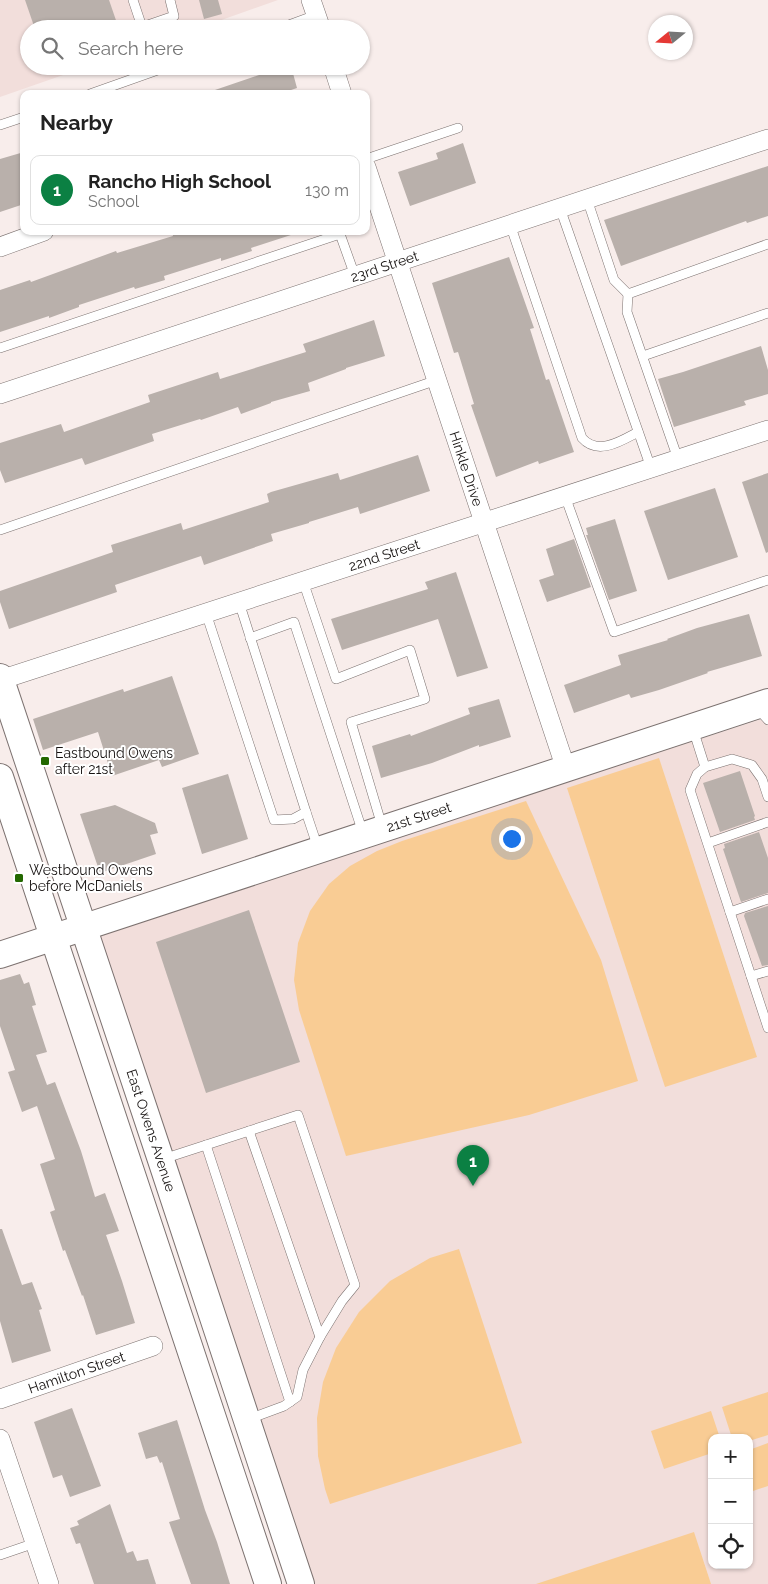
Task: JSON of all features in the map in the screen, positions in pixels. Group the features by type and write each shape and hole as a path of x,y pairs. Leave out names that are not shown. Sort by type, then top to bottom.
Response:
{"main road":[{"name":"East Owens Avenue","path":"0,679 69,933 122,1141 268,1584"},
{"name":"21st Street","path":"0,955 693,727 764,709"},
{"name":"East Owens Avenue","path":"0,776 69,933 161,1160 300,1584"},
{"path":"122,1141 161,1160"}],"street":[{"path":"336,75 341,90"},
{"name":"23rd Street","path":"0,394 768,139"},
{"name":"Hinkle Drive","path":"370,179 566,768"},
{"path":"0,247 33,235"},
{"name":"22nd Street","path":"0,679 768,430"},
{"name":"Hamilton Street","path":"0,1398 153,1346"},
{"path":"0,1439 49,1584"}],"lane":[{"path":"133,0 140,20"},
{"path":"162,20 174,16 170,0"},
{"path":"302,20 316,15"},
{"path":"101,90 144,75"},
{"path":"0,125 20,118"},
{"path":"370,158 458,128"},
{"path":"587,199 614,280 628,294 627,312 678,459"},
{"path":"560,208 651,468"},
{"path":"510,224 582,438 587,444 596,447 607,446 638,432"},
{"path":"0,348 337,235"},
{"path":"340,235 355,276"},
{"path":"628,294 768,244"},
{"path":"643,356 768,313"},
{"path":"0,530 437,380"},
{"path":"565,496 614,632 768,580"},
{"path":"303,581 336,679 410,650 425,699 352,722 373,832"},
{"path":"239,602 319,850"},
{"path":"206,613 274,820 293,819 306,812"},
{"path":"250,638 294,622 373,832"},
{"path":"693,727 706,767"},
{"path":"768,797 762,779 752,765 732,759 706,767 697,774 690,790 768,1028"},
{"path":"708,843 768,822"},
{"path":"730,912 768,899"},
{"path":"751,976 768,971"},
{"path":"161,1160 298,1115 355,1285 342,1301 320,1337 303,1370 297,1397 284,1406 247,1420"},
{"path":"249,1131 320,1337"},
{"path":"206,1145 290,1402"},
{"path":"0,1555 35,1543"}],"shaded area":[{"path":"0,0 278,0 221,20 20,20 20,75 63,75 0,97"},
{"path":"768,717 768,1584 307,1584 96,935"},
{"path":"659,758 757,1057 665,1087 567,788"},
{"path":"526,801 601,960 638,1081 529,1115 346,1156 299,1010 294,980 298,943 310,911 329,884 350,866 377,851 402,841"},
{"path":"459,1249 522,1443 330,1504 318,1456 317,1418 323,1382 336,1348 359,1312 390,1281 430,1258"},
{"path":"768,1392 768,1435 753,1440 753,1434 731,1434 722,1407"},
{"path":"711,1411 719,1434 708,1434 708,1454 664,1469 651,1431"},
{"path":"768,1443 768,1486 753,1491 753,1479 753,1449"},
{"path":"694,1532 711,1584 536,1584"}],"building":[{"path":"25,0 109,0 116,20 32,20"},
{"path":"199,0 218,0 222,14 204,19"},
{"path":"259,75 293,75 297,88 291,90 215,90"},
{"path":"463,143 476,183 410,206 398,172 438,159 436,153"},
{"path":"20,153 20,205 0,212 0,159"},
{"path":"768,166 768,216 747,223 746,221 621,266 604,220"},
{"path":"291,235 251,248 252,251 221,261 221,258 164,276 165,280 135,289 134,287 79,305 79,307 49,318 49,316 0,332 0,290 30,280 31,282 116,251 117,253 173,236"},
{"path":"509,257 534,328 530,329 546,380 549,379 574,452 539,464 538,461 496,477 471,405 474,404 458,352 454,353 432,283"},
{"path":"374,320 385,356 346,368 308,383 310,391 271,402 241,414 238,407 152,434 154,441 85,465 82,458 5,483 0,470 0,443 61,424 64,432 150,402 148,395 218,372 220,379 306,352 303,344"},
{"path":"761,346 768,370 768,394 744,401 746,405 674,427 658,379"},
{"path":"418,455 430,491 360,514 358,507 271,534 273,541 204,565 201,556 115,585 117,592 9,629 0,602 0,591 113,552 111,545 181,523 183,530 269,502 267,494 271,492 338,473 340,480"},
{"path":"768,473 768,552 766,553 742,482"},
{"path":"715,488 738,557 668,580 644,511"},
{"path":"615,519 637,591 609,600 586,535 588,535 586,528"},
{"path":"574,539 591,587 547,602 539,580 554,575 546,549"},
{"path":"456,572 488,668 457,677 438,619 342,650 331,619 428,589 425,582"},
{"path":"749,614 762,656 707,672 659,690 631,698 629,694 574,713 564,685 621,665 618,655 668,640 697,628"},
{"path":"172,676 199,754 162,767 159,760 112,776 98,732 43,750 33,719 123,689 124,692"},
{"path":"499,699 511,737 479,747 479,745 432,763 381,778 372,746 410,734 411,736 470,714 468,708"},
{"path":"740,771 755,820 720,832 703,783"},
{"path":"228,774 248,839 202,854 182,788"},
{"path":"115,805 155,823 158,833 150,835 156,854 100,873 80,814"},
{"path":"759,832 768,858 768,893 741,902 723,849 725,848 724,844"},
{"path":"768,906 768,965 762,966 744,916 745,913"},
{"path":"249,910 300,1062 206,1093 156,942"},
{"path":"20,974 24,984 29,982 36,1005 32,1006 47,1052 36,1055 47,1085 55,1082 81,1151 95,1197 105,1193 119,1231 106,1235 135,1323 96,1335 83,1295 65,1250 63,1251 50,1212 55,1210 40,1164 55,1159 37,1106 22,1112 8,1072 15,1070 0,1026 0,980"},
{"path":"0,1229 2,1229 22,1285 32,1282 42,1309 39,1310 51,1351 12,1363 0,1321"},
{"path":"72,1408 101,1486 70,1497 62,1475 53,1478 34,1422"},
{"path":"177,1420 230,1584 191,1584 169,1522 180,1519 162,1462 160,1463 157,1456 146,1459 138,1433"},
{"path":"110,1504 127,1553 133,1551 137,1561 148,1559 156,1584 94,1584 80,1543 76,1544 70,1528 79,1525 77,1521"}],"place":[{"name":"Eastbound Owens after 21st","path":"45,761"},
{"name":"Westbound Owens before McDaniels","path":"19,878"},
{"name":"Rancho High School","path":"473,1186"}]}
